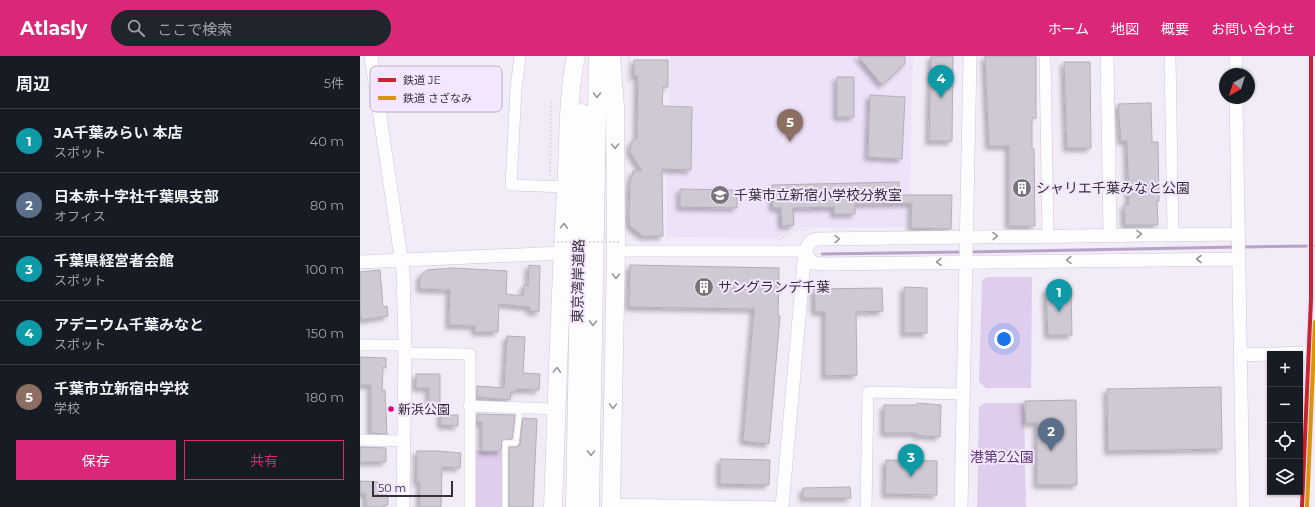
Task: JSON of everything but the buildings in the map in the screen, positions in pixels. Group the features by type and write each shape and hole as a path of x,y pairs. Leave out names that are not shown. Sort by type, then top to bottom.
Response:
{"highway":[{"path":"553,507 558,248 566,187 571,102 576,56"},
{"name":"東京湾岸道路","path":"575,507 582,56"},
{"name":"東京湾岸道路","path":"590,507 598,56"},
{"path":"611,56 615,107 618,247 611,505"}],"street":[{"path":"371,56 373,66"},
{"path":"520,56 516,89 511,185 566,187"},
{"path":"961,507 970,56"},
{"path":"1045,56 1048,236"},
{"path":"1107,56 1110,235"},
{"path":"1170,56 1173,234"},
{"path":"1236,56 1236,68"},
{"path":"1236,104 1243,507"},
{"path":"380,112 404,271 405,349 402,441 403,507"},
{"path":"611,505 782,507 805,251 810,242 817,239 1173,234 1238,247"},
{"path":"618,247 805,251"},
{"path":"805,251 812,263 824,264 966,262 1238,247"},
{"path":"360,262 558,248"},
{"path":"360,345 470,354 470,507"},
{"path":"1303,353 1315,353"},
{"path":"1240,355 1267,354"},
{"path":"866,507 868,392 963,394"},
{"path":"469,406 555,409"},
{"path":"360,440 402,441"}],"lane":[{"path":"505,507 505,443 516,442 520,407"}],"path":[{"path":"550,99 550,179"},
{"path":"558,248 618,247"}],"shaded area":[{"path":"670,56 913,56 909,227 792,228 776,239 666,237"}],"green space":[{"path":"987,277 1032,277 1031,388 986,388 979,382 982,280"},
{"name":"港第2公園","path":"985,403 1024,403 1026,507 977,507 979,407"},
{"path":"475,451 502,452 504,507 475,507"}],"waterway":[{"path":"1242,247 1315,246"},
{"path":"970,252 1236,247"},
{"path":"822,254 962,252"}],"rail line":[{"name":"JE","path":"1302,507 1311,299 1311,56"},
{"name":"さざなみ","path":"1307,507 1315,322"}],"place":[{"name":"アデニウム千葉みなと","path":"941,98"},
{"name":"千葉市立新宿中学校","path":"790,142"},
{"name":"シャリエ千葉みなと公園","path":"1022,188"},
{"name":"千葉市立新宿小学校分教室","path":"720,195"},
{"name":"サングランデ千葉","path":"704,287"},
{"name":"JA千葉みらい 本店","path":"1059,312"},
{"name":"新浜公園","path":"391,409"},
{"name":"日本赤十字社千葉県支部","path":"1051,451"},
{"name":"千葉県経営者会館","path":"911,477"}]}
